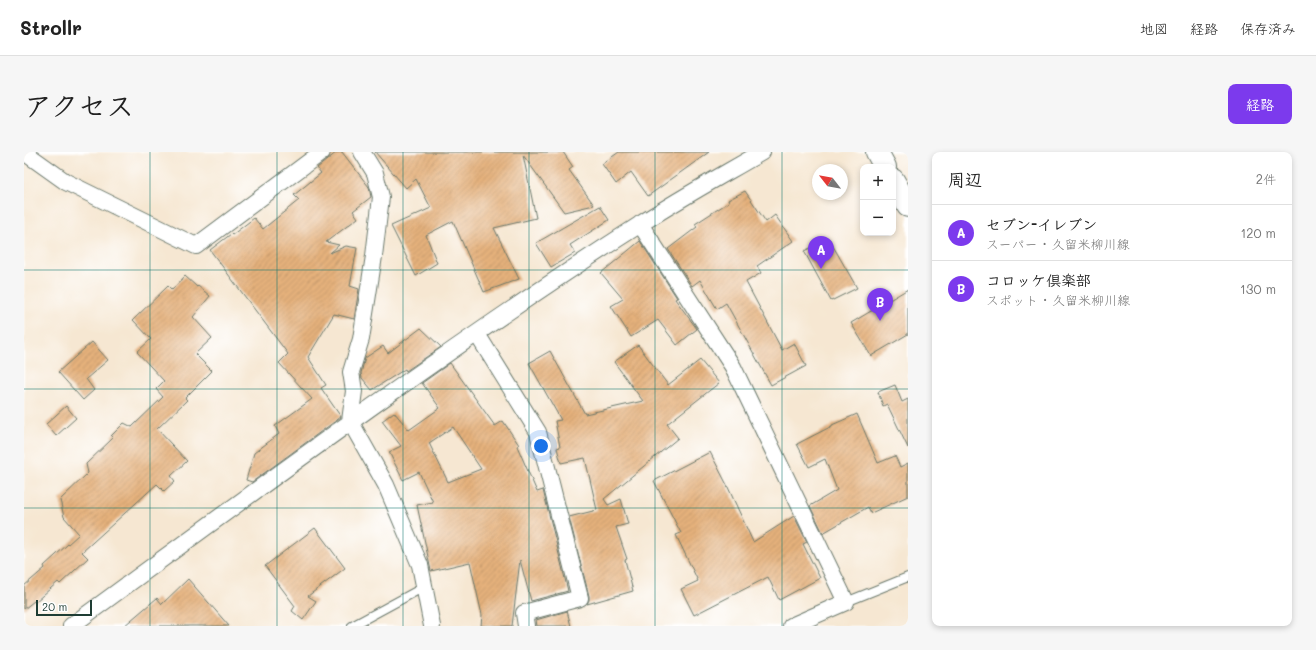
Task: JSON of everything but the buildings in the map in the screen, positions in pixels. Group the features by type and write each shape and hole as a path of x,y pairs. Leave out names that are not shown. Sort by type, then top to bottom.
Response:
{"main road":[{"path":"877,152 883,164"},
{"path":"896,185 908,206"}],"street":[{"path":"24,152 66,182 196,246 322,152"},
{"path":"362,152 375,173 381,197 374,256 361,339 351,372 354,391 350,421 386,485 420,565 432,626"},
{"path":"71,626 350,421 640,224 762,152"},
{"path":"640,224 733,367 846,602 791,626"},
{"path":"477,334 538,432 580,598 524,613 526,626"}],"lane":[{"path":"846,602 908,577"},
{"path":"352,626 424,587"}],"place":[{"name":"セブン-イレブン","path":"821,269"},
{"name":"コロッケ倶楽部","path":"880,321"}]}
